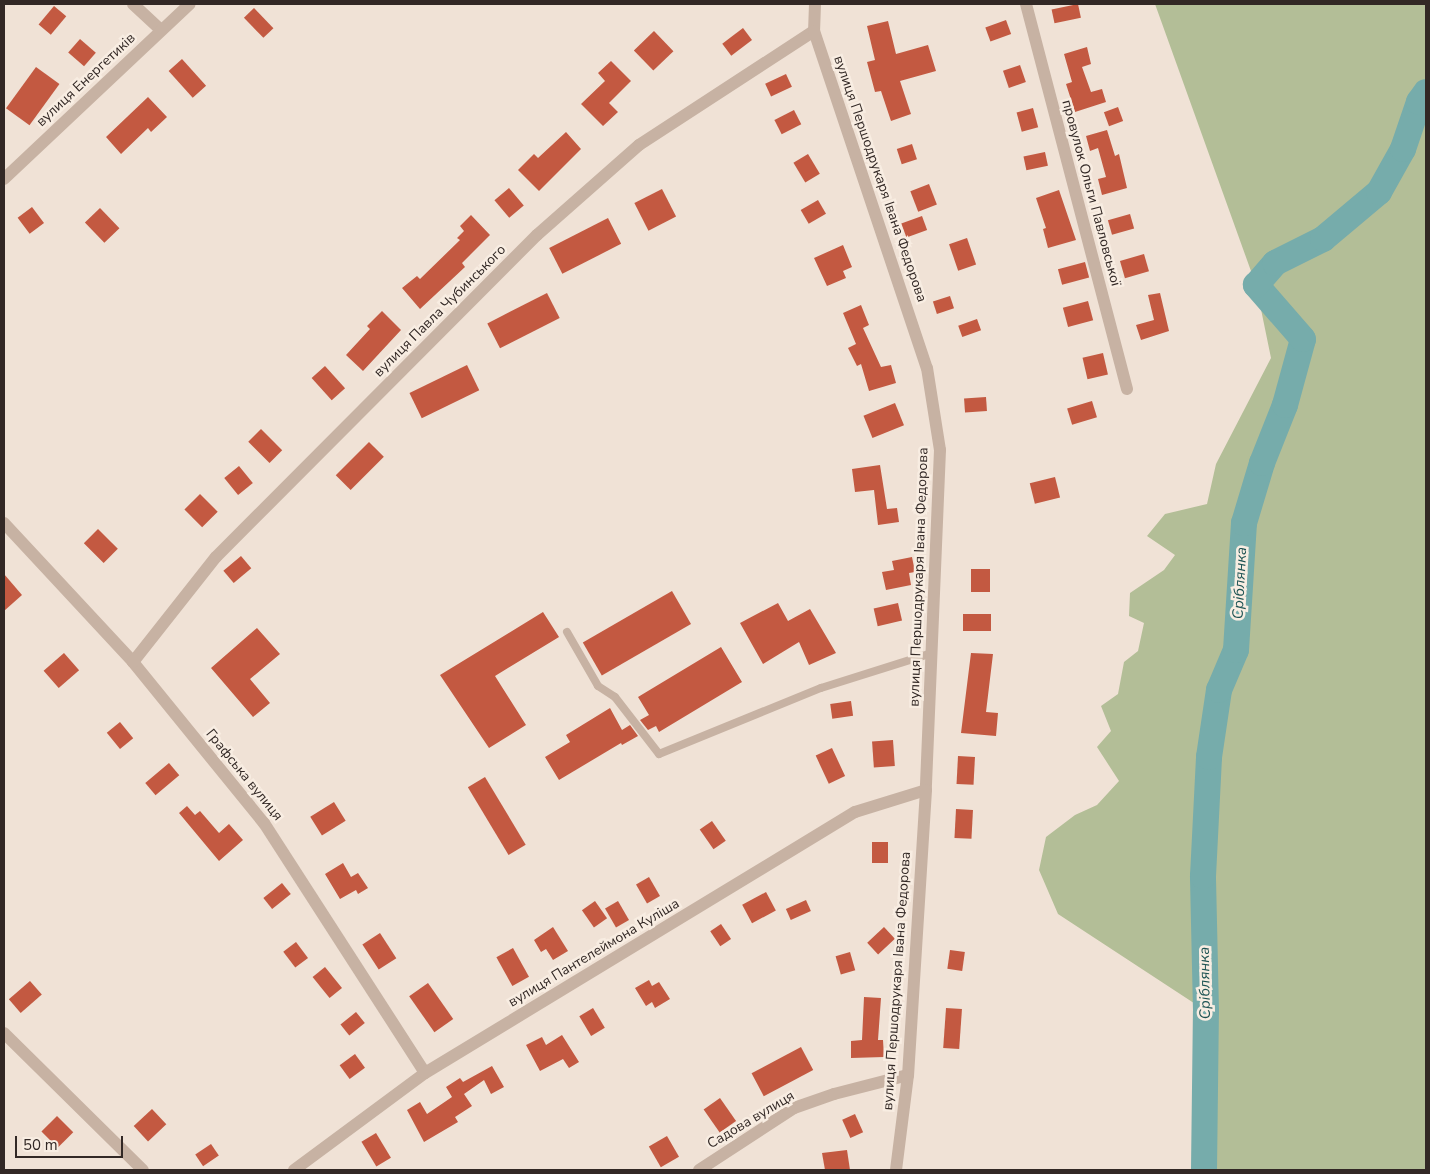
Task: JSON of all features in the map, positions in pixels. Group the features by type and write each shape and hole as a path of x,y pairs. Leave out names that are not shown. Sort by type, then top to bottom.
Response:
{"street":[{"path":"133,4 161,30"},
{"name":"вулиця Енергетиків","path":"4,179 190,4"},
{"name":"вулиця Першодрукаря Івана Федорова","path":"815,4 814,31 927,368 940,450 926,790 908,1075 896,1170"},
{"name":"провулок Ольги Павловської","path":"1026,4 1127,389"},
{"name":"вулиця Павла Чубинського","path":"133,662 216,557 537,235 639,144 814,31"},
{"name":"Графська вулиця","path":"4,523 133,662 264,823 425,1073"},
{"name":"вулиця Пантелеймона Куліша","path":"294,1170 425,1073 855,812 926,790"},
{"path":"4,1033 144,1170"},
{"name":"Садова вулиця","path":"699,1170 794,1108 834,1094 908,1075"}],"lane":[{"path":"566,632 598,686 614,697 659,754 821,688 932,653"}],"green space":[{"path":"1155,4 1426,4 1426,1170 1204,1170 1206,1011 1058,914 1039,870 1046,837 1075,815 1097,805 1119,781 1097,747 1111,731 1101,706 1118,694 1124,662 1138,651 1144,623 1129,616 1130,593 1164,570 1175,555 1147,536 1165,514 1207,504 1216,464 1271,358 1256,285"}],"building":[{"path":"1078,4 1081,18 1055,23 1052,10"},
{"path":"54,6 66,16 51,35 39,24"},
{"path":"254,8 273,28 263,38 244,18"},
{"path":"1006,20 1011,34 990,42 985,28"},
{"path":"888,21 896,54 928,45 936,71 900,81 911,114 891,121 881,91 875,92 867,62 875,60 867,26"},
{"path":"743,28 752,40 731,56 722,44"},
{"path":"654,31 673,51 653,71 634,50"},
{"path":"80,39 96,53 84,66 68,53"},
{"path":"1087,47 1091,64 1082,67 1091,92 1102,89 1106,102 1075,112 1066,84 1072,82 1064,54"},
{"path":"182,59 206,86 193,98 169,71"},
{"path":"611,61 631,81 609,103 618,112 603,126 581,104 605,81 598,73"},
{"path":"1020,65 1026,82 1009,88 1003,71"},
{"path":"36,67 59,84 29,125 6,108"},
{"path":"786,74 792,87 771,96 765,84"},
{"path":"148,97 167,117 151,132 148,128 121,154 106,137"},
{"path":"1118,107 1123,121 1109,126 1104,112"},
{"path":"1033,108 1038,127 1022,132 1017,112"},
{"path":"794,110 801,124 782,134 774,120"},
{"path":"1107,130 1115,156 1119,154 1127,188 1102,195 1098,179 1106,177 1098,148 1090,151 1086,136"},
{"path":"566,132 581,149 539,191 518,170 534,154 538,158"},
{"path":"912,144 917,159 902,164 897,149"},
{"path":"1045,152 1048,166 1026,170 1023,157"},
{"path":"808,154 820,174 805,182 793,163"},
{"path":"929,184 937,205 918,212 910,191"},
{"path":"509,188 524,206 509,218 494,200"},
{"path":"662,189 676,217 648,231 634,203"},
{"path":"1059,190 1076,240 1048,248 1043,229 1046,228 1036,198"},
{"path":"818,200 826,214 809,224 801,210"},
{"path":"32,207 44,223 30,234 18,218"},
{"path":"100,208 119,228 104,243 85,223"},
{"path":"1130,214 1134,228 1112,235 1108,220"},
{"path":"471,215 490,235 462,263 465,267 420,309 402,288 417,276 420,279 460,240 457,238 464,231 460,226"},
{"path":"922,216 927,230 906,238 901,224"},
{"path":"608,218 621,244 562,274 549,248"},
{"path":"967,238 976,264 958,271 949,244"},
{"path":"843,245 852,267 843,271 846,278 827,286 814,258"},
{"path":"1144,254 1149,271 1125,278 1120,261"},
{"path":"1085,262 1089,277 1062,285 1058,269"},
{"path":"547,293 560,318 500,348 487,323"},
{"path":"1160,293 1169,331 1141,340 1136,325 1154,320 1148,295"},
{"path":"950,296 954,308 937,314 933,302"},
{"path":"1088,301 1093,320 1068,327 1063,308"},
{"path":"861,305 869,325 863,328 881,367 891,365 896,383 869,391 861,364 857,366 848,348 856,344 843,313"},
{"path":"382,311 401,330 363,371 346,355 370,329 367,326"},
{"path":"977,319 981,330 962,337 958,326"},
{"path":"1103,353 1108,374 1087,379 1083,358"},
{"path":"467,365 479,390 422,418 409,393"},
{"path":"325,366 345,388 332,400 312,378"},
{"path":"986,397 987,411 965,413 964,399"},
{"path":"1092,401 1097,417 1072,425 1067,409"},
{"path":"895,403 904,425 872,438 863,416"},
{"path":"261,429 282,450 269,463 248,442"},
{"path":"369,442 384,457 351,490 336,475"},
{"path":"880,465 887,509 897,508 899,522 878,525 874,490 855,492 852,469"},
{"path":"239,466 253,483 238,495 224,478"},
{"path":"1055,477 1060,497 1035,504 1030,483"},
{"path":"200,494 218,512 202,527 184,510"},
{"path":"98,529 118,549 104,563 84,543"},
{"path":"241,556 251,568 234,583 223,571"},
{"path":"912,557 915,572 909,573 911,585 886,590 882,572 894,570 892,561"},
{"path":"971,569 990,569 990,592 971,592"},
{"path":"4,574 22,595 4,611"},
{"path":"672,591 691,624 602,675 583,642"},
{"path":"778,603 788,621 810,609 836,653 809,665 799,642 763,664 740,623"},
{"path":"898,603 902,621 878,626 874,609"},
{"path":"543,612 559,637 495,676 526,725 489,748 440,675"},
{"path":"963,614 991,614 991,631 963,631"},
{"path":"257,628 280,654 250,679 270,703 253,717 211,668"},
{"path":"721,647 742,682 659,732 656,726 648,730 640,720 649,715 638,697"},
{"path":"64,653 79,670 59,688 44,671"},
{"path":"971,653 993,654 986,712 998,713 996,736 961,733"},
{"path":"851,701 853,716 832,719 830,704"},
{"path":"610,708 622,730 630,725 638,736 622,745 621,743 559,780 545,757 570,742 566,735"},
{"path":"120,722 133,738 120,749 107,733"},
{"path":"893,740 895,766 874,767 872,741"},
{"path":"832,748 845,776 829,784 816,756"},
{"path":"958,756 975,757 974,785 957,784"},
{"path":"169,763 179,775 156,795 145,783"},
{"path":"485,777 526,845 509,855 468,787"},
{"path":"334,802 346,821 322,835 310,817"},
{"path":"187,806 195,815 200,811 219,833 229,824 243,840 219,861 179,813"},
{"path":"956,809 973,810 971,839 954,838"},
{"path":"712,821 726,841 713,849 700,830"},
{"path":"872,842 888,842 888,863 872,863"},
{"path":"343,863 351,877 358,873 368,888 358,894 356,890 340,899 325,874"},
{"path":"649,877 660,896 647,904 636,884"},
{"path":"282,883 291,894 272,909 263,898"},
{"path":"766,892 776,911 752,923 742,905"},
{"path":"806,900 811,911 791,920 786,909"},
{"path":"595,901 607,918 594,927 582,910"},
{"path":"618,901 629,920 616,928 605,908"},
{"path":"721,924 731,939 720,946 710,931"},
{"path":"553,927 568,951 553,960 546,949 541,952 534,940"},
{"path":"884,927 895,939 878,954 867,943"},
{"path":"380,933 396,958 379,970 362,944"},
{"path":"296,942 308,958 295,968 283,952"},
{"path":"513,948 529,977 512,986 496,957"},
{"path":"950,950 965,952 962,971 947,969"},
{"path":"850,952 855,970 841,974 836,956"},
{"path":"325,967 342,988 330,998 313,977"},
{"path":"649,980 652,986 659,982 670,999 655,1008 652,1002 646,1006 635,988"},
{"path":"30,981 42,995 21,1013 9,999"},
{"path":"428,983 453,1019 434,1032 409,996"},
{"path":"864,997 881,998 878,1040 883,1040 884,1057 851,1058 851,1041 862,1040"},
{"path":"593,1008 605,1028 591,1036 579,1016"},
{"path":"946,1008 962,1009 959,1049 943,1048"},
{"path":"356,1012 365,1023 349,1035 340,1025"},
{"path":"562,1035 579,1062 569,1068 563,1059 540,1071 526,1045 542,1037 546,1045"},
{"path":"801,1047 813,1070 764,1096 752,1073"},
{"path":"355,1054 365,1068 350,1079 340,1065"},
{"path":"492,1066 504,1087 491,1094 484,1080 464,1094 472,1106 455,1117 458,1122 424,1142 407,1110 420,1102 427,1114 452,1097 446,1087 460,1078 463,1082"},
{"path":"720,1098 736,1121 720,1132 704,1109"},
{"path":"152,1109 166,1124 148,1141 134,1126"},
{"path":"855,1114 863,1132 850,1138 842,1120"},
{"path":"57,1116 73,1132 58,1148 41,1132"},
{"path":"376,1133 391,1158 376,1167 361,1142"},
{"path":"667,1136 679,1157 661,1167 649,1146"},
{"path":"211,1144 219,1156 203,1166 195,1155"},
{"path":"847,1150 850,1170 825,1170 822,1153"}],"waterway":[{"name":"Сріблянка","path":"1204,1170 1206,1011 1203,876 1209,757 1219,690 1236,650 1244,523 1262,463 1285,405 1303,339 1256,285 1275,263 1323,239 1379,192 1403,149 1419,102 1426,92"}]}
